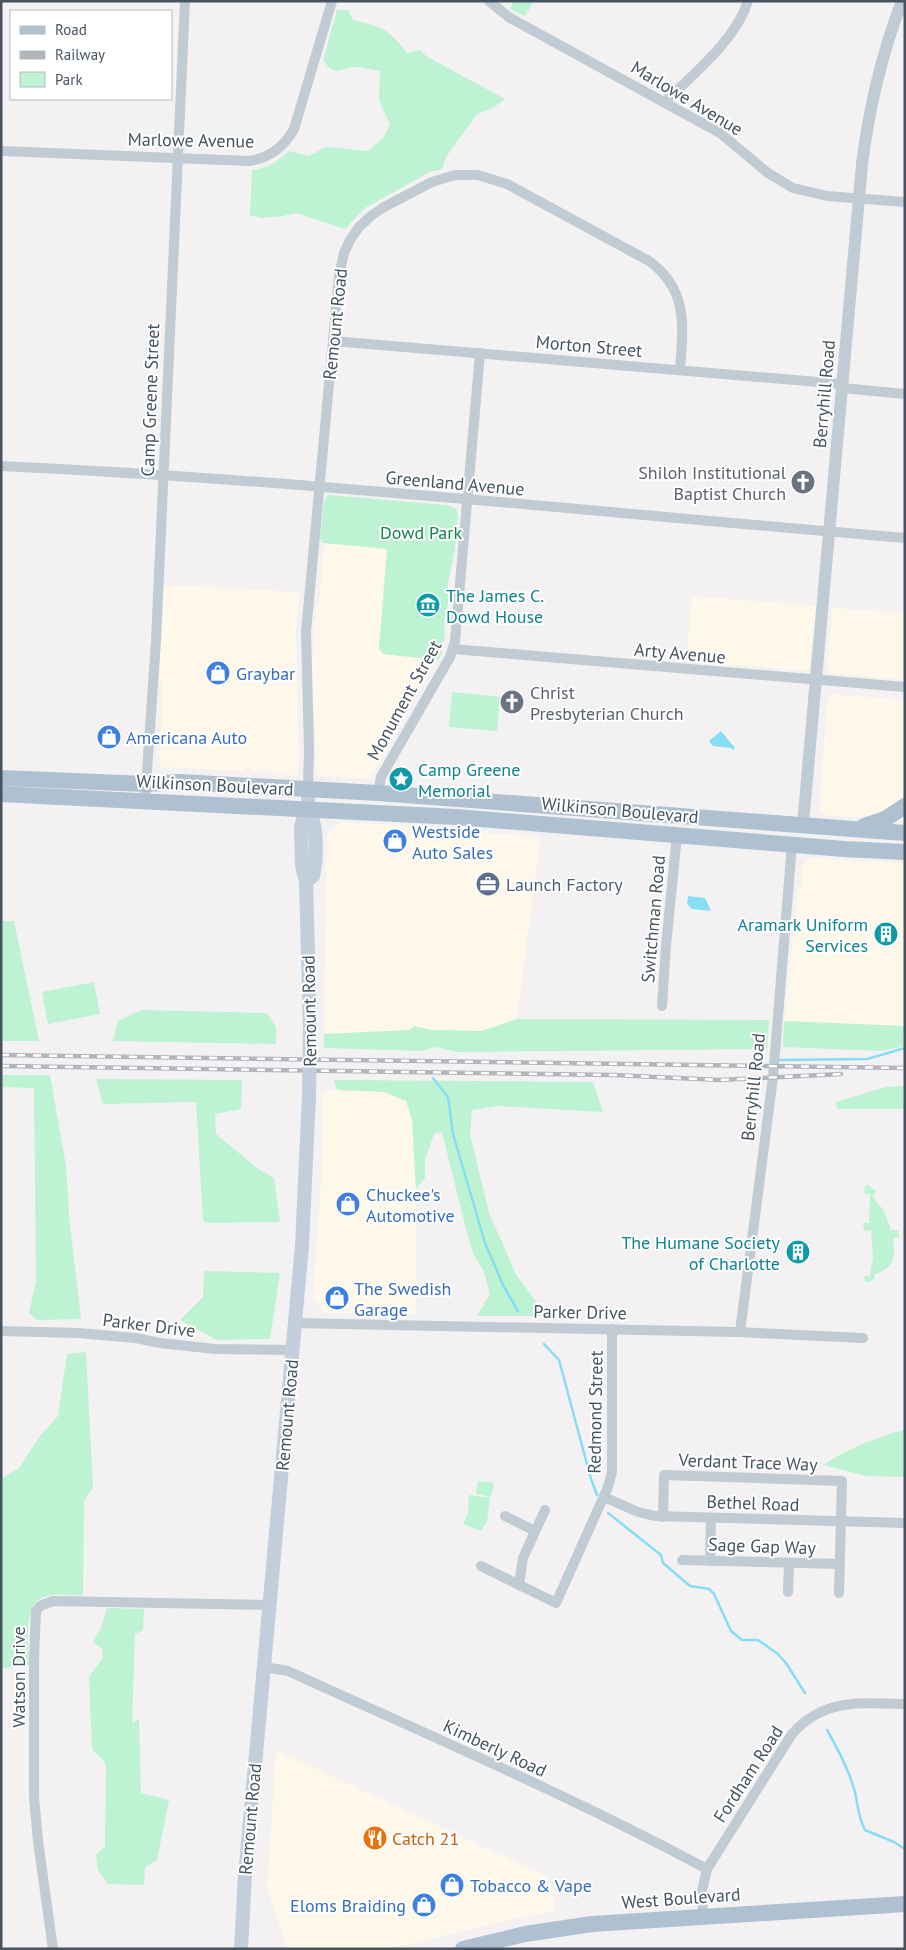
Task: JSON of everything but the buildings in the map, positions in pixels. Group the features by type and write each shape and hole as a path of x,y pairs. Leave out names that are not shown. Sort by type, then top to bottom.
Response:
{"main road":[{"name":"Wilkinson Boulevard","path":"1,778 146,784 180,782 378,793 903,831"},
{"name":"Remount Road","path":"241,1949 244,1886 303,1230 310,1028 306,881 302,866 301,828 308,810 308,790"},
{"name":"Wilkinson Boulevard","path":"1,794 146,800 464,818 901,852"},
{"path":"841,828 873,824 905,806"},
{"path":"901,852 903,831"},
{"name":"West Boulevard","path":"463,1949 506,1938 568,1927 905,1904"}],"street":[{"name":"Camp Greene Street","path":"146,800 156,641 185,1"},
{"name":"Marlowe Avenue","path":"1,151 255,160 276,152 294,129 332,1"},
{"name":"Marlowe Avenue","path":"488,1 510,18 720,133 768,172 793,188 827,196 905,202"},
{"path":"665,102 716,50 734,28 748,1"},
{"name":"Berryhill Road","path":"803,824 865,138 885,51 902,1"},
{"name":"Remount Road","path":"308,790 309,750 306,632 318,487 341,261 350,240 359,228 384,207 432,182 455,175 478,175 508,184 655,265 669,281 681,307 683,324 680,370"},
{"name":"Morton Street","path":"333,341 680,370 905,394"},
{"name":"Monument Street","path":"378,793 381,777 419,713 453,649 480,353"},
{"name":"Greenland Avenue","path":"1,466 164,475 318,487 905,538"},
{"name":"Arty Avenue","path":"453,649 905,688"},
{"name":"Switchman Road","path":"662,1006 677,835"},
{"name":"Berryhill Road","path":"740,1332 773,1077 792,844"},
{"name":"Parker Drive","path":"295,1323 740,1332 863,1338"},
{"name":"Redmond Street","path":"519,1585 556,1603 604,1497 613,1464 612,1330"},
{"name":"Parker Drive","path":"1,1331 78,1333 136,1338 160,1343 216,1349 292,1350"},
{"name":"Verdant Trace Way","path":"663,1517 664,1476 842,1481 841,1522"},
{"name":"Bethel Road","path":"604,1497 638,1512 663,1517 905,1523"},
{"path":"481,1566 519,1585 523,1558 545,1510"},
{"path":"505,1516 535,1531"},
{"path":"710,1561 711,1518"},
{"path":"839,1593 841,1522"},
{"name":"Sage Gap Way","path":"682,1560 840,1564"},
{"path":"788,1592 789,1563"},
{"name":"Watson Drive","path":"53,1949 34,1797 36,1611 40,1606 53,1601 270,1605"},
{"name":"Kimberly Road","path":"264,1667 288,1672 497,1766 641,1835 707,1870"},
{"name":"Fordham Road","path":"703,1917 702,1891 707,1870 792,1734 800,1726 824,1710 837,1705 852,1703 905,1704"}],"shaded area":[{"path":"324,543 387,549 379,649 384,654 437,660 370,779 319,776 316,768 312,664 316,605 319,605"},
{"path":"163,585 300,592 296,631 299,764 297,777 284,773 251,771 251,768 244,768 244,771 162,768 160,766 162,695 161,680 159,680"},
{"path":"692,596 816,606 809,669 807,671 686,661"},
{"path":"832,608 905,613 905,680 830,673 827,665"},
{"path":"831,694 905,700 905,795 885,810 873,815 853,817 825,815 819,811 827,702"},
{"path":"343,822 433,827 437,829 538,837 540,842 517,1019 482,1031 431,1030 414,1026 409,1030 324,1034 326,845 329,831 334,826"},
{"path":"809,858 905,863 905,1026 784,1021 798,886 801,886 803,865"},
{"path":"337,1090 384,1092 406,1101 412,1120 416,1189 416,1314 324,1313 313,1299 322,1165 322,1092"},
{"path":"276,1750 550,1878 555,1911 517,1918 388,1949 287,1949 267,1888"}],"green space":[{"path":"513,1 534,1 525,16 510,9"},
{"path":"337,10 348,10 353,20 378,27 389,33 407,53 421,50 426,56 505,99 493,108 477,114 446,157 442,169 430,172 365,208 345,229 296,213 261,218 250,215 252,170 272,164 288,151 309,156 326,147 368,151 383,138 390,125 379,100 380,71 355,67 335,71 323,61"},
{"name":"Dowd Park","path":"328,495 446,505 456,508 458,515 455,549 448,583 448,605 444,623 445,636 441,649 442,654 438,660 384,654 379,649 387,549 323,543 320,539 324,502"},
{"path":"452,692 500,697 497,731 449,727"},
{"path":"1,921 14,921 39,1041 1,1041"},
{"path":"94,982 100,1014 48,1024 42,992"},
{"path":"141,1010 267,1013 276,1027 276,1044 113,1041 118,1021"},
{"path":"517,1019 769,1020 767,1049 458,1052 435,1047 422,1051 324,1048 324,1034 409,1030 414,1026 431,1030 482,1031"},
{"path":"784,1021 905,1026 905,1046 880,1051 783,1047"},
{"path":"1,1075 50,1075 66,1166 69,1216 81,1319 37,1320 29,1313 36,1281 34,1088 1,1087"},
{"path":"96,1079 242,1080 241,1109 215,1114 216,1134 257,1168 274,1178 280,1222 205,1223 203,1219 196,1102 103,1104"},
{"path":"334,1080 593,1082 603,1112 497,1106 472,1110 470,1134 489,1213 516,1274 546,1316 477,1316 490,1294 484,1272 473,1253 467,1233 442,1132 434,1134 425,1160 425,1178 416,1189 412,1120 406,1101 384,1092 337,1090"},
{"path":"905,1086 905,1109 837,1109 836,1102 886,1087"},
{"path":"868,1185 876,1191 873,1197 884,1211 891,1230 898,1230 899,1237 893,1238 894,1251 890,1265 882,1272 875,1274 873,1281 866,1282 863,1276 870,1276 873,1257 871,1230 865,1231 863,1226 864,1223 869,1223 870,1194 864,1193 865,1186"},
{"path":"204,1271 280,1273 270,1339 217,1340 180,1320 203,1297"},
{"path":"86,1352 93,1487 84,1501 83,1595 53,1595 37,1601 32,1608 28,1626 29,1665 1,1669 1,1479 19,1468 40,1436 58,1416 67,1354"},
{"path":"905,1430 905,1477 866,1476 823,1465 862,1444"},
{"path":"478,1481 494,1483 491,1497 476,1494"},
{"path":"469,1495 490,1498 487,1521 481,1531 463,1524 468,1513"},
{"path":"107,1608 144,1609 143,1630 135,1634 132,1723 139,1719 141,1793 169,1800 157,1860 145,1867 144,1885 108,1884 98,1870 96,1854 105,1846 106,1764 92,1749 89,1677 103,1658 102,1649 93,1642 101,1628"}],"water":[{"path":"721,731 735,748 733,750 731,748 713,746 709,741"},
{"path":"688,896 705,898 711,911 692,909 687,904"}],"waterway":[{"path":"780,1060 867,1059 905,1048"},
{"path":"433,1078 448,1097 453,1134 485,1243 504,1287 518,1311"},
{"path":"544,1344 559,1360 597,1495"},
{"path":"608,1513 661,1555 663,1563 690,1586 709,1589 714,1594 731,1631 742,1640 758,1640 778,1654 805,1693"},
{"path":"827,1730 850,1776 865,1830 894,1842 905,1849"}],"railway":[{"path":"1,1055 905,1068"},
{"path":"1,1066 613,1075 720,1080 841,1074"}],"place":[{"name":"Shiloh Institutional Baptist Church","path":"803,482"},
{"name":"The James C. Dowd House","path":"428,605"},
{"name":"Graybar","path":"218,673"},
{"name":"Christ Presbyterian Church","path":"512,702"},
{"name":"Americana Auto","path":"109,737"},
{"name":"Camp Greene Memorial","path":"401,779"},
{"name":"Westside Auto Sales","path":"395,841"},
{"name":"Launch Factory","path":"488,884"},
{"name":"Aramark Uniform Services","path":"886,934"},
{"name":"Chuckee's Automotive","path":"348,1204"},
{"name":"The Humane Society of Charlotte","path":"798,1252"},
{"name":"The Swedish Garage","path":"337,1298"},
{"name":"Catch 21","path":"375,1838"},
{"name":"Tobacco & Vape","path":"452,1885"},
{"name":"Eloms Braiding","path":"424,1905"}]}
